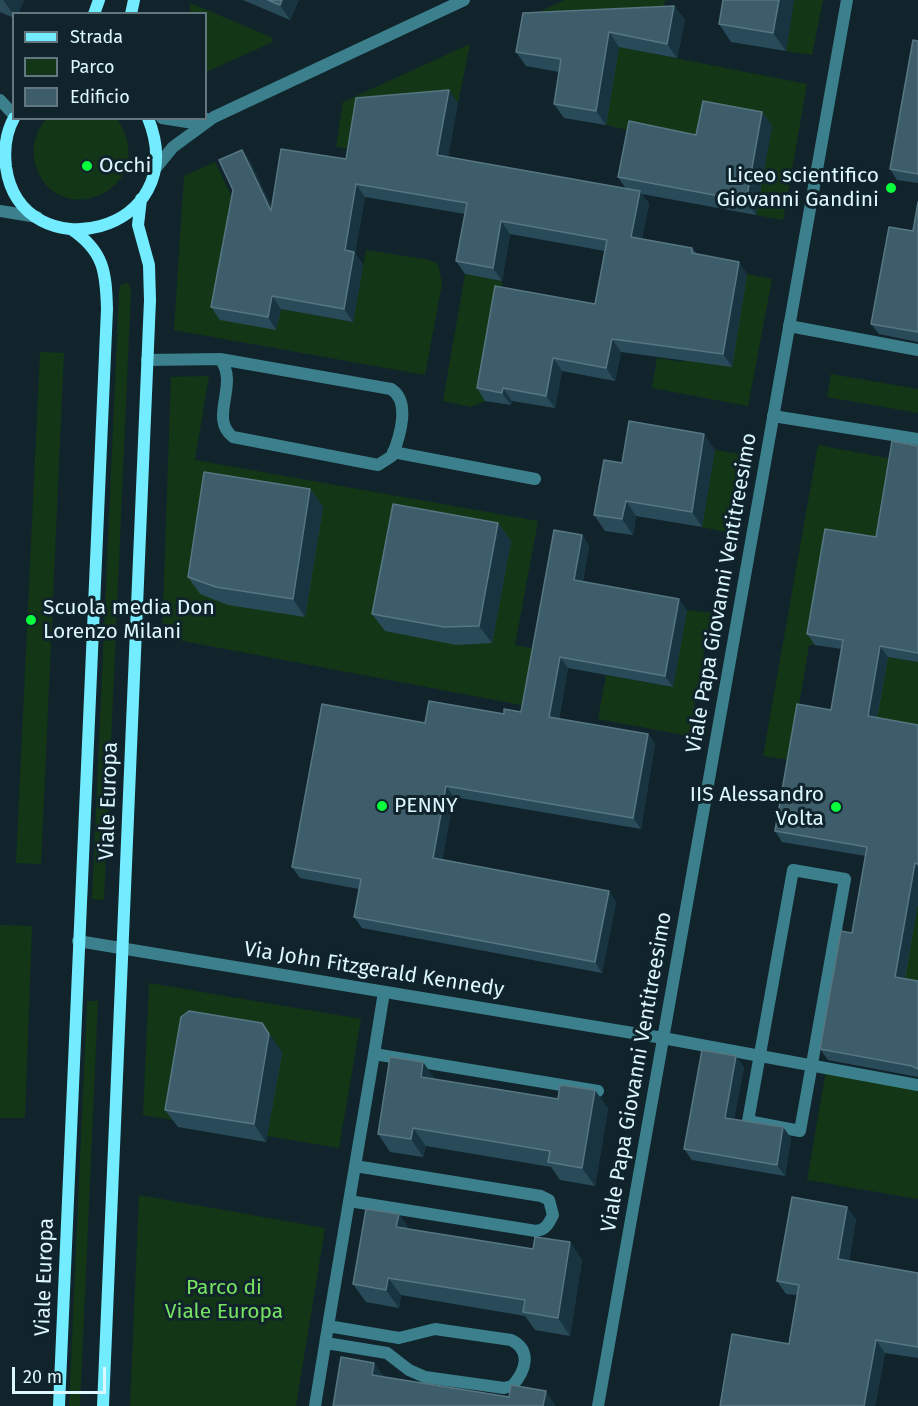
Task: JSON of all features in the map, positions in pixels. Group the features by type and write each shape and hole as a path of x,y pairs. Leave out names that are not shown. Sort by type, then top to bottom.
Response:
{"street":[{"path":"12,120 8,128 2,159 19,200 37,217 59,228 84,231 109,225 130,212 141,199 155,169 173,147 214,117 464,0"},
{"name":"Viale Papa Giovanni Ventitreesimo","path":"598,1406 847,0"},
{"path":"0,100 12,115"},
{"path":"207,118 214,117"},
{"path":"149,120 156,144 155,169"},
{"path":"174,120 187,122 198,120"},
{"name":"Viale Europa","path":"103,1406 150,282 149,265 138,225 141,199"},
{"path":"0,211 37,217"},
{"name":"Viale Europa","path":"59,1406 107,309 106,279 99,255 86,239 71,229"},
{"path":"789,326 918,350"},
{"path":"147,360 220,359 391,389 402,400 393,453 387,461 378,465 240,441 226,432 224,424 223,413 229,375 220,359"},
{"path":"773,416 918,439"},
{"path":"393,453 535,479"},
{"path":"793,870 845,879 811,1066 800,1131 748,1121 793,870"},
{"name":"Via John Fitzgerald Kennedy","path":"78,941 663,1038 918,1085"},
{"path":"315,1406 384,992"},
{"path":"374,1054 598,1090"},
{"path":"349,1201 536,1232 543,1230 549,1224 553,1215 549,1200 542,1196 355,1166"},
{"path":"326,1343 387,1353 409,1370 425,1377 504,1388 512,1386 524,1366 525,1354 520,1344 512,1340 435,1329 399,1338 328,1326"}],"green space":[{"path":"564,0 665,0 655,54 807,84 783,220 756,215 772,126 707,148 606,125 535,14"},
{"path":"794,0 823,0 812,55 786,51"},
{"path":"190,3 271,37 273,42 207,72 207,12 190,12"},
{"path":"470,44 458,103 358,150 336,147 343,102"},
{"path":"46,120 118,120 128,145 127,166 117,183 101,194 83,199 64,197 47,186 36,166 34,147 39,129"},
{"path":"215,162 239,212 276,330 281,309 353,322 366,250 430,260 438,264 442,284 425,375 174,330 184,176"},
{"path":"465,274 502,281 503,302 485,401 471,407 443,401"},
{"path":"747,274 772,279 748,406 652,388 657,358 683,362"},
{"path":"125,283 129,284 131,290 104,900 92,899 119,291 120,286"},
{"path":"40,352 64,353 41,864 16,863"},
{"path":"831,374 918,389 918,413 827,397"},
{"path":"209,376 195,460 538,521 515,645 542,650 532,707 162,637 171,377"},
{"path":"818,445 898,460 883,548 833,540 815,645 809,645 790,760 763,756"},
{"path":"715,450 740,454 725,532 702,527"},
{"path":"687,610 711,613 689,736 598,719 606,675 673,687"},
{"path":"888,657 918,662 918,780 875,727"},
{"path":"918,902 918,990 904,982"},
{"path":"0,925 32,926 25,1118 0,1118"},
{"path":"149,983 361,1019 339,1148 143,1115"},
{"path":"87,1001 98,1001 80,1406 69,1406"},
{"path":"827,1065 918,1081 918,1199 807,1180"},
{"name":"Parco di Viale Europa","path":"139,1195 325,1228 296,1406 130,1406"}],"building":[{"path":"268,0 282,0 280,5"},
{"path":"723,0 779,0 773,33 719,24"},
{"path":"674,6 667,44 609,32 596,111 554,104 561,59 516,52 523,13"},
{"path":"913,40 918,41 918,174 890,169"},
{"path":"449,90 437,155 640,191 631,237 692,248 692,253 739,262 723,354 612,339 606,368 553,358 546,396 503,388 502,393 477,388 495,286 595,304 607,240 501,221 493,268 456,261 467,203 356,184 345,250 354,252 344,309 272,296 268,317 211,307 233,190 219,160 242,150 271,211 281,149 346,159 356,98"},
{"path":"703,101 762,112 746,201 618,177 629,121 696,135"},
{"path":"918,202 918,332 871,324 889,227 913,231"},
{"path":"629,421 704,434 692,512 626,501 622,519 594,515 604,460 622,463"},
{"path":"892,441 918,446 918,653 880,646 868,716 918,725 918,864 915,863 895,977 918,981 918,1069 820,1049 841,931 852,933 867,847 775,831 797,704 831,710 843,640 807,634 825,529 876,537"},
{"path":"204,472 310,489 293,599 216,587 188,577"},
{"path":"393,504 498,523 479,626 444,627 372,614"},
{"path":"554,530 582,535 574,580 679,599 665,676 560,657 549,717 648,734 633,818 446,786 433,858 609,891 595,962 354,917 361,879 292,867 322,704 425,723 429,701 504,714 504,709 521,712"},
{"path":"189,1011 262,1023 269,1034 254,1124 165,1110 181,1017"},
{"path":"702,1050 736,1056 725,1118 783,1127 777,1165 684,1149"},
{"path":"390,1057 423,1062 421,1077 558,1099 560,1085 595,1090 582,1168 548,1162 550,1151 413,1128 411,1139 378,1134"},
{"path":"792,1197 847,1207 838,1259 918,1273 918,1347 876,1340 864,1406 720,1406 732,1334 789,1344 799,1285 777,1281"},
{"path":"366,1209 399,1214 396,1227 533,1249 535,1237 570,1242 558,1318 523,1312 525,1300 388,1278 386,1290 353,1284"},
{"path":"341,1357 374,1363 372,1375 509,1397 511,1385 546,1391 543,1406 333,1406"}],"place":[{"name":"Occhi","path":"87,166"},
{"name":"Liceo scientifico Giovanni Gandini","path":"891,188"},
{"name":"Scuola media Don Lorenzo Milani","path":"31,620"},
{"name":"PENNY","path":"382,806"},
{"name":"IIS Alessandro Volta","path":"836,807"}]}
